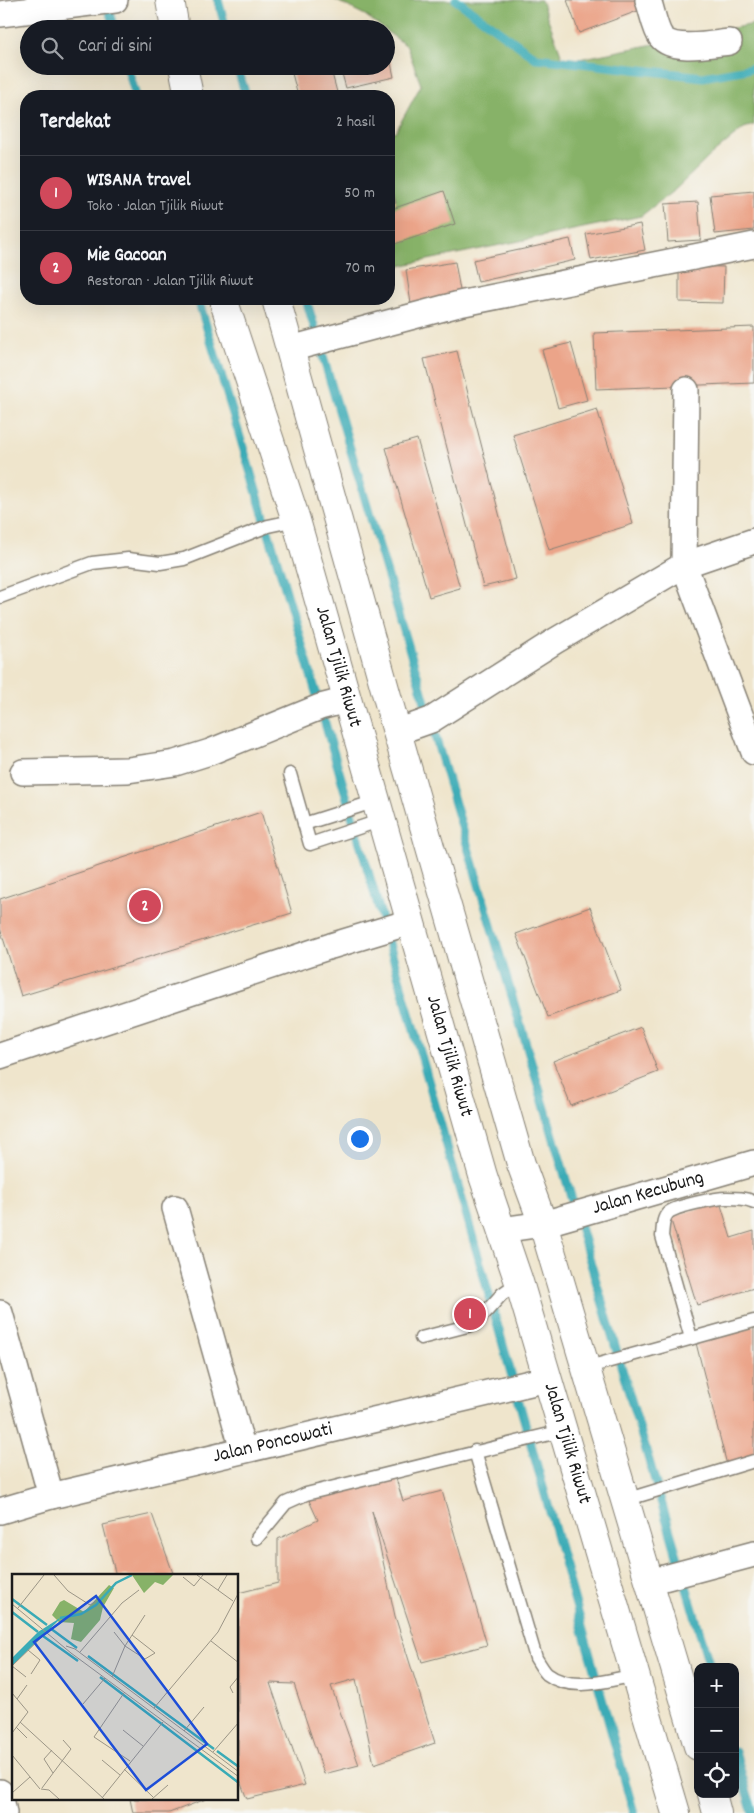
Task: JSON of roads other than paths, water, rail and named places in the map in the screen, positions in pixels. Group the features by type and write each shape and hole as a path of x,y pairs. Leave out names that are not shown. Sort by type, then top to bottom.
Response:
{"highway":[{"path":"170,0 174,20"},
{"path":"185,75 189,90"},
{"name":"Jalan Tjilik Riwut","path":"225,305 296,520 483,1176 519,1282 676,1813"},
{"name":"Jalan Tjilik Riwut","path":"278,305 397,732 521,1164 543,1224 694,1733"},
{"path":"713,1798 717,1813"}],"street":[{"path":"0,14 115,0"},
{"path":"648,0 660,36 669,44 679,46 729,42"},
{"path":"290,349 458,304 754,244"},
{"path":"686,390 684,565 754,752"},
{"path":"397,732 431,720 555,641 684,565 754,541"},
{"path":"23,772 128,770 175,763 210,752 320,707 347,700"},
{"path":"0,1056 331,946 410,922"},
{"name":"Jalan Kecubung","path":"501,1230 543,1224 754,1163"},
{"path":"175,1208 243,1450"},
{"path":"0,1313 51,1496"},
{"name":"Jalan Poncowati","path":"0,1511 51,1496 547,1379"},
{"path":"649,1582 754,1554"},
{"path":"0,1792 4,1813"}],"lane":[{"path":"0,597 92,563 128,559 160,562 184,559 268,526 296,520"},
{"path":"290,774 310,844 379,810"},
{"path":"304,824 379,810"},
{"path":"691,1338 662,1236 667,1214 679,1208 726,1198 747,1199 754,1202"},
{"path":"421,1338 475,1324 502,1294 519,1282"},
{"path":"585,1368 754,1321"},
{"path":"257,1538 286,1503 306,1494 562,1431"},
{"path":"475,1451 536,1658 546,1673 560,1681 575,1684 636,1675"},
{"path":"625,1500 754,1461"}],"waterway":[{"path":"218,0 224,20"},
{"path":"456,0 536,58 703,77 754,68"},
{"path":"107,3 112,20"},
{"path":"130,75 134,90"},
{"path":"240,75 244,90"},
{"path":"200,305 366,865 475,1244 634,1813"},
{"path":"308,305 709,1663"},
{"path":"735,1753 753,1813"}],"place":[{"name":"Mie Gacoan","path":"145,906"},
{"name":"WISANA travel","path":"470,1314"}]}
